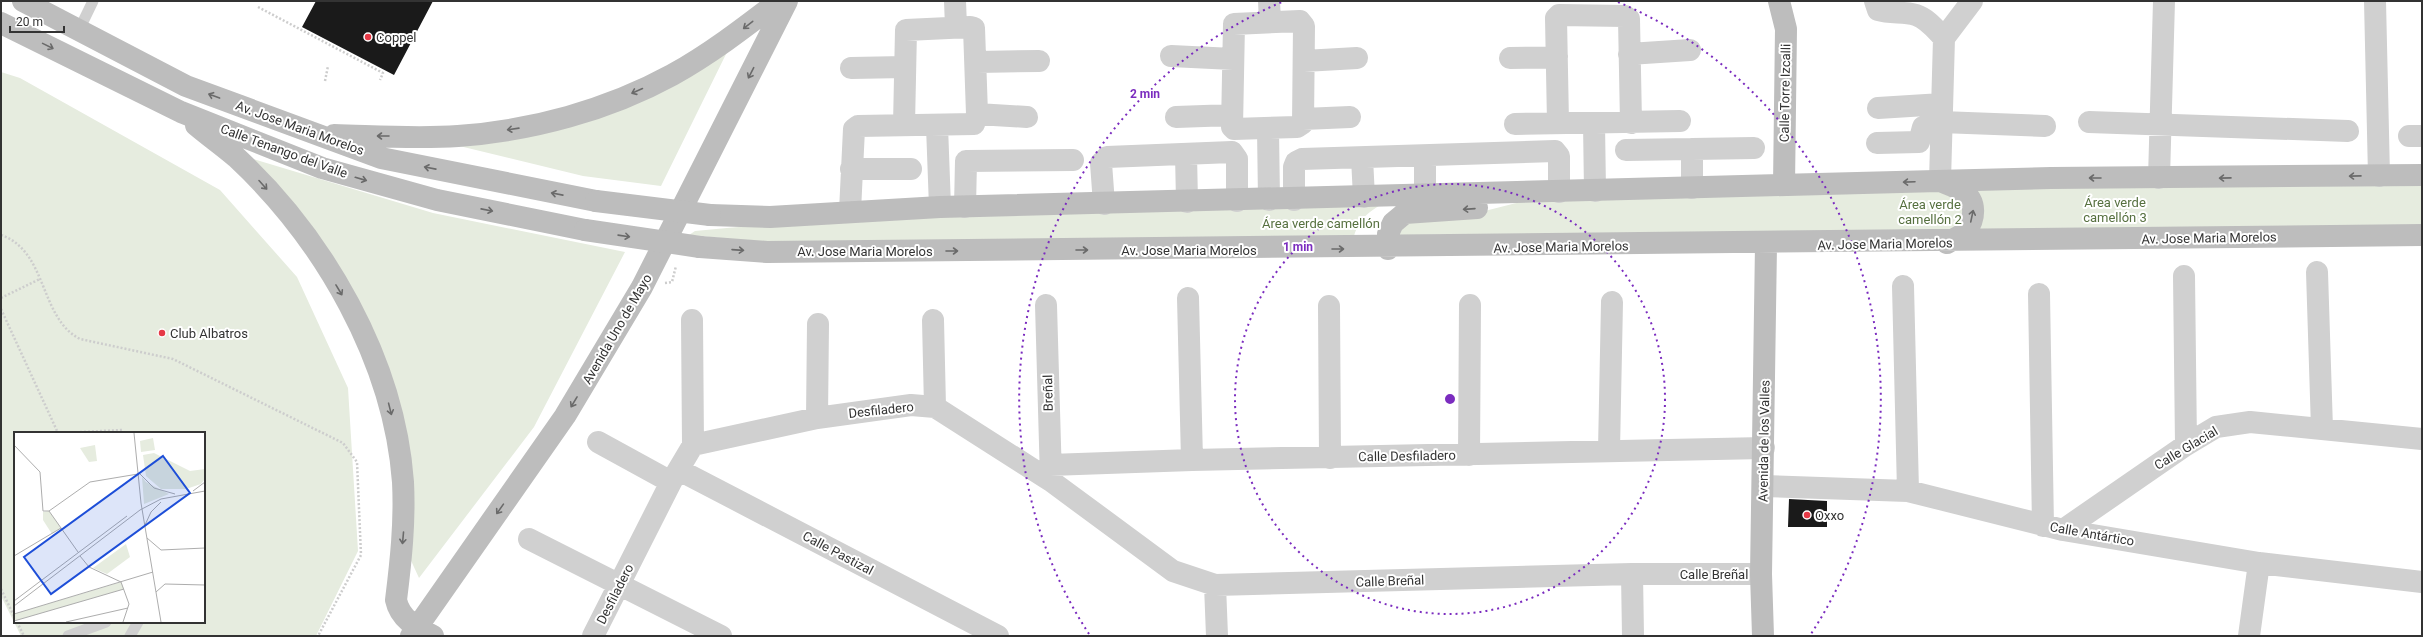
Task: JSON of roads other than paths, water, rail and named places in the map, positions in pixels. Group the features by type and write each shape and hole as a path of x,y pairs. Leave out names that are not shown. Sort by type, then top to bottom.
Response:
{"main road":[{"name":"Av. Jose Maria Morelos","path":"23,1 50,7 79,30 186,86 381,158 596,201 710,215 770,217 850,211"},
{"path":"318,135 458,136 532,126 604,106 672,75 735,35 779,1"},
{"name":"Avenida Uno de Mayo","path":"420,633 565,416 642,287 787,1"},
{"name":"Calle Torre Izcalli","path":"1779,1 1786,29 1784,185"},
{"name":"Calle Tenango del Valle","path":"1,23 181,112 322,168 436,200 585,230 700,247"},
{"path":"181,112 236,157 280,205 322,262 342,294 371,352 389,402 403,481 403,533 396,600 398,609 420,633"},
{"path":"850,211 940,207 1294,200 1940,181 2422,175"},
{"path":"1940,181 1963,192 1972,202 1972,221 1965,232 1947,243"},
{"path":"1388,249 1388,234 1393,222 1405,213 1477,208 1519,193"},
{"name":"Av. Jose Maria Morelos","path":"700,247 766,252 1388,249 1947,243 2422,235"},
{"name":"Avenida de los Valles","path":"1763,636 1761,574 1766,245"}],"street":[{"path":"955,1 956,27"},
{"path":"1875,1 1878,10 1884,12 1916,15 1928,22 1944,38"},
{"path":"1940,181 1944,38 1972,1"},
{"path":"2159,178 2164,1"},
{"path":"2371,1 2379,1"},
{"path":"2375,1 2379,176"},
{"path":"1558,123 1556,16 1591,8 1627,17 1631,123"},
{"path":"1269,11 1303,22 1303,119 1301,126 1268,130 1234,129 1232,127 1232,116 1234,24 1269,11"},
{"path":"850,211 854,129 858,126 970,126 976,120 977,62 974,28 956,27 906,30 904,125"},
{"path":"1629,54 1690,50"},
{"path":"1171,56 1233,59"},
{"path":"1510,58 1557,57"},
{"path":"1304,61 1357,58"},
{"path":"977,62 1039,60"},
{"path":"851,68 905,67"},
{"path":"1878,108 1941,113 2045,126"},
{"path":"1877,143 1919,142 1923,127 1941,113"},
{"path":"977,114 1027,117"},
{"path":"1176,117 1232,116"},
{"path":"1303,119 1350,117"},
{"path":"1515,124 1680,121"},
{"path":"2089,122 2348,131"},
{"path":"1594,123 1595,191"},
{"path":"937,126 940,207"},
{"path":"1268,130 1269,200"},
{"path":"1626,150 1754,148"},
{"path":"1692,149 1692,188"},
{"path":"1294,200 1296,162 1302,159 1425,157 1555,151 1559,156 1559,192"},
{"path":"1104,204 1102,159 1107,157 1232,152 1235,155 1237,201"},
{"path":"1186,154 1187,202"},
{"path":"1425,157 1425,195"},
{"path":"1362,158 1364,197"},
{"path":"965,207 966,161 1073,160"},
{"path":"851,168 911,169"},
{"path":"2317,272 2322,429"},
{"path":"2184,276 2186,445"},
{"path":"1903,286 1908,491"},
{"path":"2039,294 2053,528"},
{"path":"1188,298 1192,460"},
{"path":"1609,450 1612,302"},
{"name":"Breñal","path":"1046,305 1050,473"},
{"path":"1469,455 1470,305"},
{"path":"1329,306 1330,458"},
{"name":"Desfiladero","path":"593,636 675,476 693,445 692,320"},
{"path":"933,320 935,407"},
{"path":"817,418 818,324"},
{"name":"Desfiladero","path":"693,445 817,418 910,405 935,407 1050,473"},
{"name":"Calle Glacial","path":"2053,528 2216,427 2250,422 2422,439"},
{"name":"Calle Pastizal","path":"598,442 675,476 998,636"},
{"name":"Calle Desfiladero","path":"1050,473 1192,460 1469,455 1609,450 1764,448"},
{"name":"Calle Breñal","path":"1050,473 1174,571 1215,585 1632,574 1761,574"},
{"name":"Calle Antártico","path":"1763,486 1908,491 2053,528 2259,563 2422,582"},
{"path":"529,539 721,636"},
{"path":"2249,636 2259,563"},
{"path":"1632,574 1633,636"},
{"path":"1215,585 1217,636"}],"lane":[{"path":"79,30 93,1"},
{"path":"68,636 103,623"},
{"path":"130,636 137,623"}],"place":[{"name":"Coppel","path":"368,37"},
{"name":"Club Albatros","path":"162,333"},
{"name":"Oxxo","path":"1807,515"}],"park label":[{"name":"Área verde camellón 3","path":"2115,210"},
{"name":"Área verde camellón 2","path":"1930,212"},
{"name":"Área verde camellón","path":"1321,223"}]}
